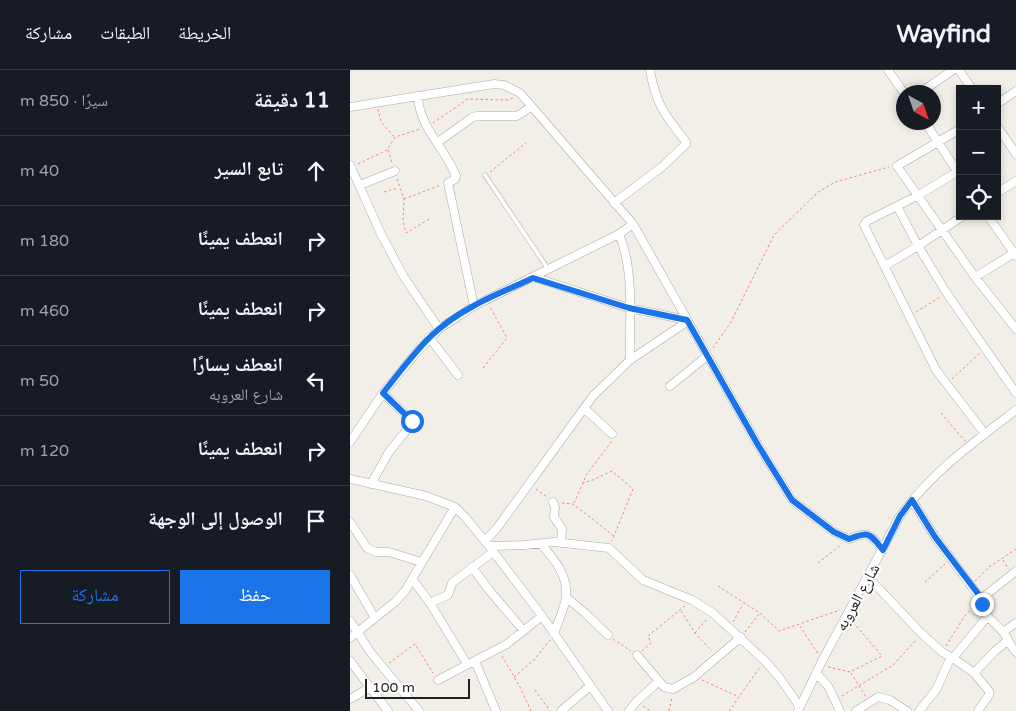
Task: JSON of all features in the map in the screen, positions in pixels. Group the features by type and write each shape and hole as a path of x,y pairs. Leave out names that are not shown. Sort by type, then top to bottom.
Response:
{"street":[{"path":"614,203 663,166 686,144 657,102 650,70"},
{"path":"888,70 898,85"},
{"path":"931,85 953,70"},
{"path":"959,70 969,85"},
{"path":"350,107 494,84 504,85 520,93 633,224 758,445 792,500 834,532 849,539 864,533 867,534 883,550"},
{"path":"1001,101 1016,91"},
{"path":"418,96 420,115 450,162 456,176 455,179 448,183 474,306"},
{"path":"438,142 473,117 517,116 532,107"},
{"path":"930,130 956,171"},
{"path":"958,130 897,166 917,196 1016,329"},
{"path":"1000,130 1016,154"},
{"path":"350,166 381,234 404,277 439,329"},
{"path":"360,185 396,171"},
{"path":"956,175 865,224 936,370 985,434"},
{"path":"1001,190 1016,181"},
{"path":"897,206 918,246 946,292 1016,393"},
{"path":"885,266 957,220"},
{"path":"976,276 1015,254 991,220"},
{"path":"350,442 383,393 430,337 439,329 474,306 619,234 633,224"},
{"path":"619,234 628,262 630,282 630,360"},
{"path":"533,278 629,308 688,320"},
{"path":"430,603 448,595 452,583 472,567 489,546 497,528 592,396 630,360 688,320"},
{"path":"430,337 458,375"},
{"path":"670,386 707,356"},
{"path":"371,484 389,452 414,422 383,393"},
{"path":"584,408 612,434"},
{"name":"شارع العروبه","path":"799,709 821,663 900,516 912,500 939,473 1016,410"},
{"path":"350,479 426,496 455,507 489,546 542,616 608,711"},
{"path":"912,500 935,537 982,599 986,617 1003,632 1007,641 1016,652"},
{"path":"553,502 555,507 554,517 562,530 561,543"},
{"path":"350,638 394,602 413,580 421,562 455,507"},
{"path":"350,522 371,551 389,552 421,562"},
{"path":"489,546 561,543 609,548 643,580 692,600 713,612 765,661 779,677 799,709"},
{"path":"541,544 559,567 563,577 566,597 554,634"},
{"path":"472,567 523,630"},
{"path":"982,599 1016,571"},
{"path":"350,576 375,618"},
{"path":"868,576 921,634 942,652 974,674 990,693 978,711"},
{"path":"413,580 430,603 466,664"},
{"path":"566,597 585,612 608,635"},
{"path":"438,680 498,649 542,616"},
{"path":"919,711 936,690 952,658 986,617"},
{"path":"350,621 383,668 397,682 418,711"},
{"path":"1003,632 1016,623"},
{"path":"637,655 664,687 673,689 694,676 741,637"},
{"path":"974,674 995,650 1007,641"},
{"path":"350,661 388,711"},
{"path":"475,661 496,711"},
{"path":"816,673 828,686 840,711"},
{"path":"630,711 636,702 659,682"},
{"path":"561,711 590,686"},
{"path":"350,699 371,687"},
{"path":"856,711 874,698 884,698 907,711"}],"lane":[{"path":"486,176 548,270"}],"path":[{"path":"350,166 388,150 395,137 428,127 468,99 507,100 520,93"},
{"path":"377,102 381,122 395,137"},
{"path":"486,176 526,143"},
{"path":"388,150 404,199 403,221 406,233 431,218"},
{"path":"707,356 731,322 756,268 774,235 817,193 835,182 897,166"},
{"path":"404,199 448,183"},
{"path":"384,192 399,188"},
{"path":"909,317 946,292"},
{"path":"483,368 507,338 486,300"},
{"path":"946,384 986,348"},
{"path":"941,413 969,447"},
{"path":"612,434 612,441 587,474 573,504 615,536"},
{"path":"582,483 612,471 633,489 609,548"},
{"path":"818,563 849,539"},
{"path":"971,585 989,567 1016,549"},
{"path":"925,582 951,559"},
{"path":"718,586 760,613 779,632 852,606"},
{"path":"942,652 964,617 982,599"},
{"path":"608,635 637,655 651,643 648,636 681,611 692,600"},
{"path":"730,627 743,603"},
{"path":"681,611 695,633 717,657"},
{"path":"695,633 713,612"},
{"path":"741,637 760,613"},
{"path":"847,615 882,656 850,672"},
{"path":"800,625 821,663 850,672 869,702"},
{"path":"514,677 534,660 554,634"},
{"path":"835,700 893,665 921,634"},
{"path":"383,668 415,644 438,680"},
{"path":"498,649 531,711"},
{"path":"732,711 729,710 765,661"},
{"path":"694,676 738,697"},
{"path":"669,711 673,689"},
{"path":"535,690 550,711"},
{"path":"636,702 651,711"}],"route":[{"path":"412,421 383,393 416,353 439,329 474,306 533,278 629,308 687,320 758,445 792,500 834,532 849,539 864,533 867,534 883,550 900,516 912,500 935,537 982,599 982,604"}]}
